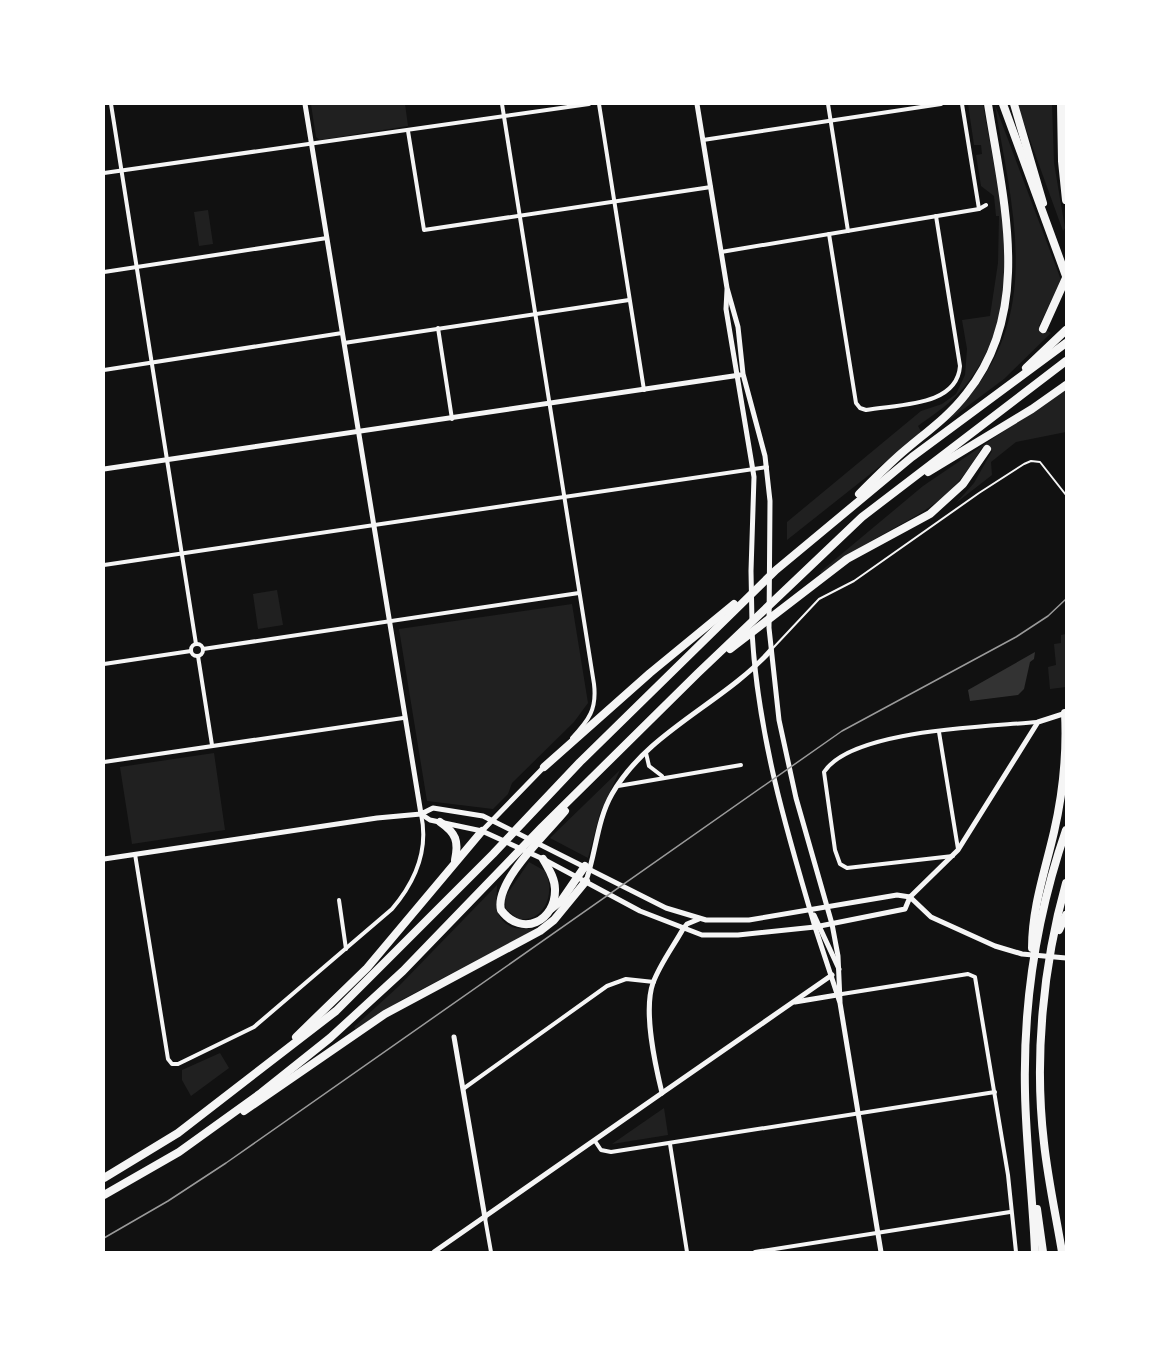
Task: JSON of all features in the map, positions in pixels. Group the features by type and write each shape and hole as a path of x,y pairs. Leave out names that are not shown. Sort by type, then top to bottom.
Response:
{"highway":[{"path":"820,532 895,459 949,414 972,387 992,351 1002,323 1010,267 1008,230 988,104"},
{"path":"1004,104 1066,277 1043,329"},
{"path":"1014,104 1050,234"},
{"path":"1061,104 1061,143 1066,200"},
{"path":"998,393 1066,330"},
{"path":"544,767 650,673 732,609 820,532 912,457 1066,343"},
{"path":"179,1152 261,1093 330,1038 403,971 698,673 733,643 787,588 891,494 1066,362"},
{"path":"891,494 1032,409 1066,385"},
{"path":"733,643 789,605 857,553 916,523 938,509 963,484 987,449"},
{"path":"104,1178 178,1133 336,1011 732,609"},
{"path":"1033,965 1032,921 1059,806 1066,752 1066,713"},
{"path":"440,822 453,832 457,841 454,861"},
{"path":"545,829 501,893 501,910 514,923 524,925 540,920 561,901 576,876 588,867"},
{"path":"1035,1252 1028,1148 1025,1045 1033,965 1047,894 1066,830"},
{"path":"263,1069 367,968 454,861 482,831"},
{"path":"543,859 555,889 548,912"},
{"path":"104,1195 179,1152 284,1086 385,1014 540,931 554,920 586,881"},
{"path":"1062,1252 1044,1143 1041,1101 1044,1006 1054,939 1066,883"},
{"path":"1054,939 1066,915"},
{"path":"1028,1148 1044,1252"}],"main road":[{"path":"305,104 403,718 421,814 430,820 482,831 543,859 640,911 683,929 718,936 832,924 905,909 910,897 958,850 1038,722 1066,713"},
{"path":"697,104 727,288 726,309 740,375 755,485 751,571 755,668 767,755 810,909 839,969"},
{"path":"104,469 740,375"},
{"path":"740,375 761,434 770,501 771,650 779,720 788,765 832,924 839,969 840,1003 881,1252"},
{"path":"586,881 605,808 630,768 755,668 771,650"},
{"path":"482,831 544,767"},
{"path":"104,859 377,818 421,814 433,808 452,809 492,820 666,908 701,919 733,921 768,917 897,895 910,897 931,917 1012,952 1066,958"},
{"path":"768,917 771,932"},
{"path":"662,1093 650,1018 654,982 683,929 687,924 701,919"},
{"path":"818,926 839,994"},
{"path":"434,1252 832,975"},
{"path":"793,1002 839,994"},
{"path":"454,1037 485,1218"}],"street":[{"path":"111,104 196,644 203,649 579,593"},
{"path":"502,104 596,696 592,715 544,767"},
{"path":"104,173 589,104"},
{"path":"599,104 645,390"},
{"path":"828,104 848,231"},
{"path":"703,140 941,104"},
{"path":"962,104 979,209"},
{"path":"408,131 424,230 711,187"},
{"path":"721,252 979,209 986,205"},
{"path":"829,234 856,403 860,408 866,410 940,397 953,388 956,381 958,359 936,216"},
{"path":"104,272 327,238"},
{"path":"344,343 630,300"},
{"path":"438,328 452,419"},
{"path":"104,370 342,333"},
{"path":"104,565 766,467"},
{"path":"104,664 190,651 196,644"},
{"path":"203,649 198,657 212,745"},
{"path":"190,651 198,657"},
{"path":"104,762 403,718"},
{"path":"953,856 847,868 840,864 835,850 824,772 831,763 849,751 871,742 1009,722 1038,722"},
{"path":"939,732 958,850"},
{"path":"646,753 649,766 663,776"},
{"path":"617,786 656,781 663,776 741,765"},
{"path":"135,854 168,1059 172,1064 178,1064 254,1027 392,909 410,885 422,846 421,814"},
{"path":"339,900 346,950"},
{"path":"839,994 974,975 1008,1175 1010,1212 1016,1252"},
{"path":"463,1089 607,986 626,979 654,982"},
{"path":"595,1141 602,1150 611,1152 995,1092"},
{"path":"669,1144 687,1252"},
{"path":"755,1252 1010,1212"},
{"path":"485,1218 490,1252"}],"lane":[{"path":"771,650 819,599 854,581 1024,464 1040,462 1066,495"}],"shaded area":[{"path":"311,104 405,104 408,126 320,140 316,137"},
{"path":"968,104 983,104 1002,217 1005,255 1003,293 995,329 981,363 953,399 918,426 922,433 787,540 787,522 921,411 942,404 956,394 965,375 967,349 962,320 990,316 998,263 999,216 996,216 994,196 981,186 976,155 982,154 981,145 974,145"},
{"path":"1017,104 1052,104 1054,163 1065,228 1063,231"},
{"path":"995,105 1061,280 1039,326 1051,333 1004,379 949,420 947,418 973,391 986,373 1002,342 1011,309 1015,275 1015,241 1007,172"},
{"path":"208,210 213,244 199,246 194,212"},
{"path":"1066,389 1066,432 1016,442 991,462 992,475 956,503 974,483 992,451 982,447 956,484 929,508 855,551 822,574 820,572 923,486"},
{"path":"277,590 283,625 258,629 253,594"},
{"path":"572,604 588,703 574,722 512,783 508,794 493,809 427,801 399,629"},
{"path":"1066,634 1066,687 1050,689 1048,667 1056,665 1054,644 1061,643 1061,635"},
{"path":"1035,652 1034,659 1030,662 1024,689 1018,695 970,701 968,690"},
{"path":"214,753 225,830 132,844 120,767"},
{"path":"620,770 600,813 588,858 550,838"},
{"path":"529,862 545,871 548,879 548,896 546,904 535,916 518,919 506,909 505,897"},
{"path":"497,885 497,910 502,920 515,928 534,930 403,999 356,1030 354,1027 399,986"},
{"path":"220,1053 229,1068 191,1096 182,1080 182,1070"},
{"path":"664,1108 668,1135 612,1144"}],"tram line":[{"path":"104,1238 168,1201 226,1163 842,731 1016,637 1048,616 1066,599"}]}
